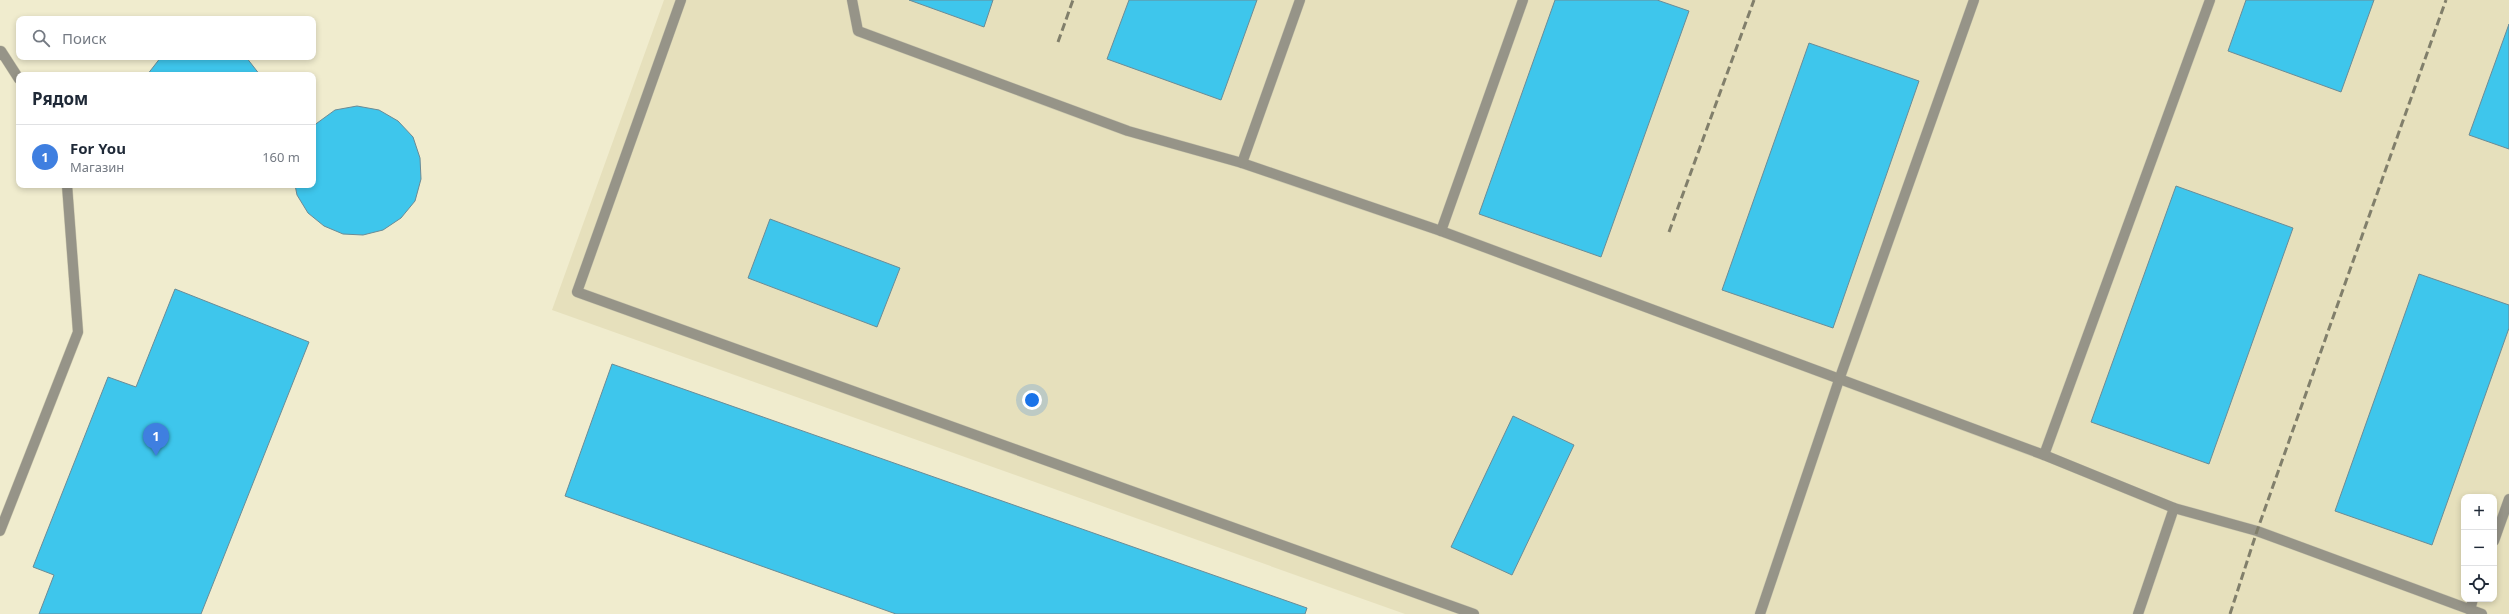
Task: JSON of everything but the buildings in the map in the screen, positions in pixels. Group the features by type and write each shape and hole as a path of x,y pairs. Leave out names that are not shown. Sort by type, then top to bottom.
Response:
{"lane":[{"path":"681,0 577,292 1474,614"},
{"path":"852,0 858,31 1128,131 1242,163 1441,231 2044,455 2174,508 2257,531 2482,614"},
{"path":"1242,163 1300,0"},
{"path":"1441,231 1523,0"},
{"path":"1760,614 1839,380 1974,0"},
{"path":"2044,455 2210,0"},
{"path":"0,51 16,75"},
{"path":"0,531 78,332 67,188"},
{"path":"2497,533 2509,499"},
{"path":"2138,614 2174,508"},
{"path":"2470,610 2472,602"}],"shaded area":[{"path":"664,0 2509,0 2509,614 1405,614 552,310"}],"railway":[{"path":"1058,42 1073,0"},
{"path":"1669,232 1754,0"},
{"path":"2230,614 2257,531 2446,0"}],"place":[{"name":"For You","path":"156,456"}]}
